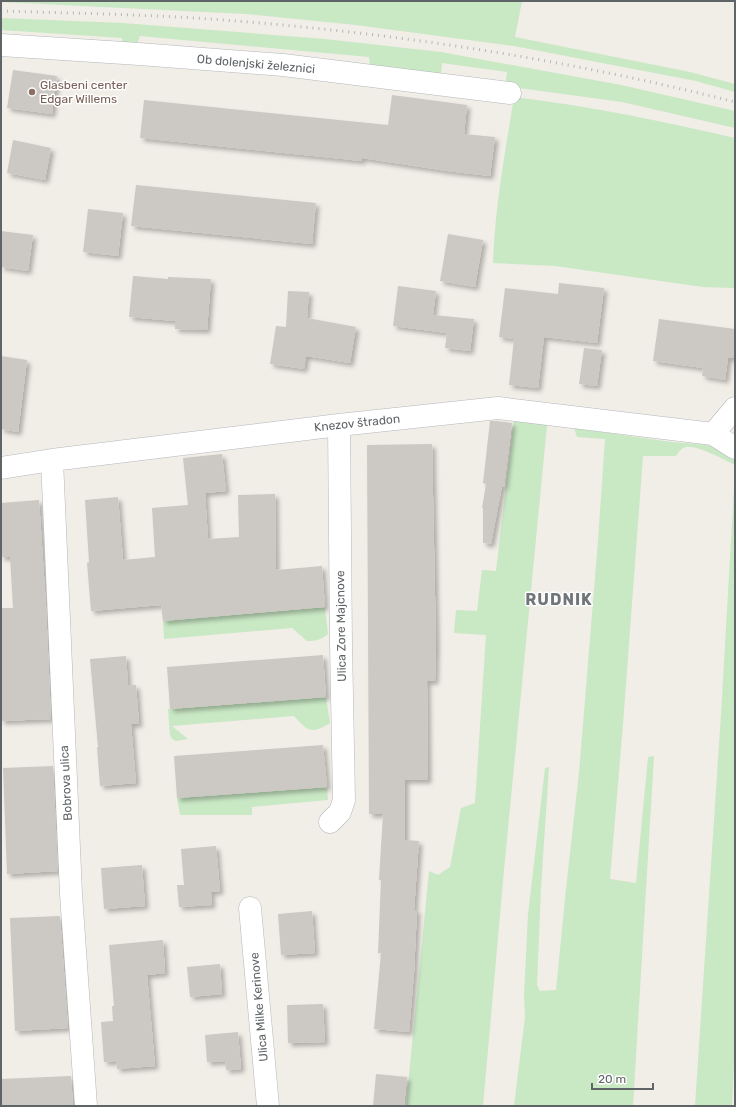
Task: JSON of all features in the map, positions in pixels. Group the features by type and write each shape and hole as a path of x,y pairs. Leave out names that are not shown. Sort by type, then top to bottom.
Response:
{"street":[{"name":"Ob dolenjski železnici","path":"1,45 283,65 510,93"},
{"name":"Knezov štradon","path":"1,468 52,460 339,425 498,408 713,434 735,448"},
{"path":"713,434 735,408"},
{"name":"Ulica Zore Majcnove","path":"330,822 340,812 344,800 339,425"},
{"name":"Bobrova ulica","path":"52,460 71,894 86,1106"},
{"name":"Ulica Milke Kerinove","path":"250,908 268,1106"}],"green space":[{"path":"1,1 522,1 515,37 690,72 735,84 735,92 696,81 514,46 356,25 246,14"},
{"path":"1,18 123,23 325,39 441,52 621,85 735,111 735,128 622,102 505,86 507,72 442,63 441,76 370,68 369,57 140,36 136,46 123,44 122,38 1,30"},
{"path":"514,97 625,114 735,138 735,288 703,287 555,266 493,263 498,201"},
{"path":"514,419 547,425 483,1106 406,1106 429,871 438,875 450,867 461,808 475,803 486,635 454,633 456,610 477,611 482,570 496,571"},
{"path":"574,428 671,442 708,445 730,455 735,460 735,465 704,450 691,447 683,448 676,456 643,456 610,879 636,883 648,757 654,756 633,1106 514,1106 525,1017 524,995 528,915 545,768 549,767 541,888 537,985 540,991 556,990 579,773 605,439 577,437"},
{"path":"735,471 735,1049 732,1106 695,1106 721,715"},
{"path":"325,607 328,634 321,639 316,640 307,641 292,628 164,639 163,621"},
{"path":"326,697 330,723 324,727 314,730 307,728 294,716 172,726 188,739 176,741 172,739 170,735 168,709"},
{"path":"327,787 328,800 252,807 252,815 180,815 177,798"}],"building":[{"name":"Glasbeni center Edgar Willems","path":"13,70 57,76 52,114 7,108"},
{"path":"392,95 467,105 464,134 495,137 490,176 362,158 362,161 140,138 144,100 388,125"},
{"path":"13,140 51,148 45,180 7,173"},
{"path":"136,185 316,203 312,244 131,226"},
{"path":"88,209 123,213 118,256 83,252"},
{"path":"1,231 33,235 28,271 1,267"},
{"path":"448,234 483,240 475,287 440,281"},
{"path":"133,276 168,279 168,277 211,279 207,330 175,329 175,321 129,317"},
{"path":"559,283 604,288 597,343 544,337 538,388 509,385 514,339 499,337 505,288 558,294"},
{"path":"398,286 436,291 433,315 474,319 470,351 445,348 447,333 393,326"},
{"path":"288,291 309,292 307,318 356,327 350,363 306,356 304,369 270,364 276,326 286,327"},
{"path":"659,319 735,329 735,358 728,358 725,380 702,376 703,368 653,361"},
{"path":"584,348 602,350 597,386 579,384"},
{"path":"1,356 27,360 18,432 1,429"},
{"path":"490,421 512,423 504,487 502,486 491,544 483,543 482,508 486,484 483,483"},
{"path":"432,444 436,645 435,681 427,681 428,780 405,780 405,840 419,841 414,910 417,910 414,973 409,1032 374,1029 381,953 378,953 381,880 379,880 383,814 369,814 367,445"},
{"path":"222,454 226,491 205,493 208,539 239,537 238,495 275,494 276,570 322,566 325,607 163,621 161,605 91,611 87,563 89,562 85,500 118,497 123,560 155,557 152,508 188,505 183,458"},
{"path":"39,500 51,719 1,721 1,608 13,608 10,557 1,557 1,503"},
{"path":"323,655 326,697 170,709 167,667"},
{"path":"126,656 128,685 136,685 139,724 131,724 136,783 100,786 90,659"},
{"path":"323,745 327,787 177,798 174,756"},
{"path":"53,766 58,871 7,874 3,768"},
{"path":"216,846 220,891 211,892 212,905 179,907 177,885 184,885 181,849"},
{"path":"142,865 145,906 104,909 101,868"},
{"path":"312,911 315,953 281,955 278,914"},
{"path":"60,916 68,1028 15,1031 10,918"},
{"path":"163,940 165,973 147,975 155,1066 117,1069 116,1061 104,1062 101,1022 113,1021 112,1006 114,1006 109,945"},
{"path":"220,964 222,994 190,997 187,967"},
{"path":"323,1004 325,1042 288,1043 287,1005"},
{"path":"238,1032 241,1069 226,1070 225,1061 207,1062 205,1035"},
{"path":"376,1074 407,1077 404,1106 373,1106"},
{"path":"71,1076 73,1106 1,1106 1,1079"}],"railway":[{"path":"1,11 195,18 263,23 399,38 534,59 668,86 735,102"}],"place":[{"name":"Glasbeni center Edgar Willems","path":"32,92"}],"district":[{"name":"RUDNIK","path":"559,599"}]}
